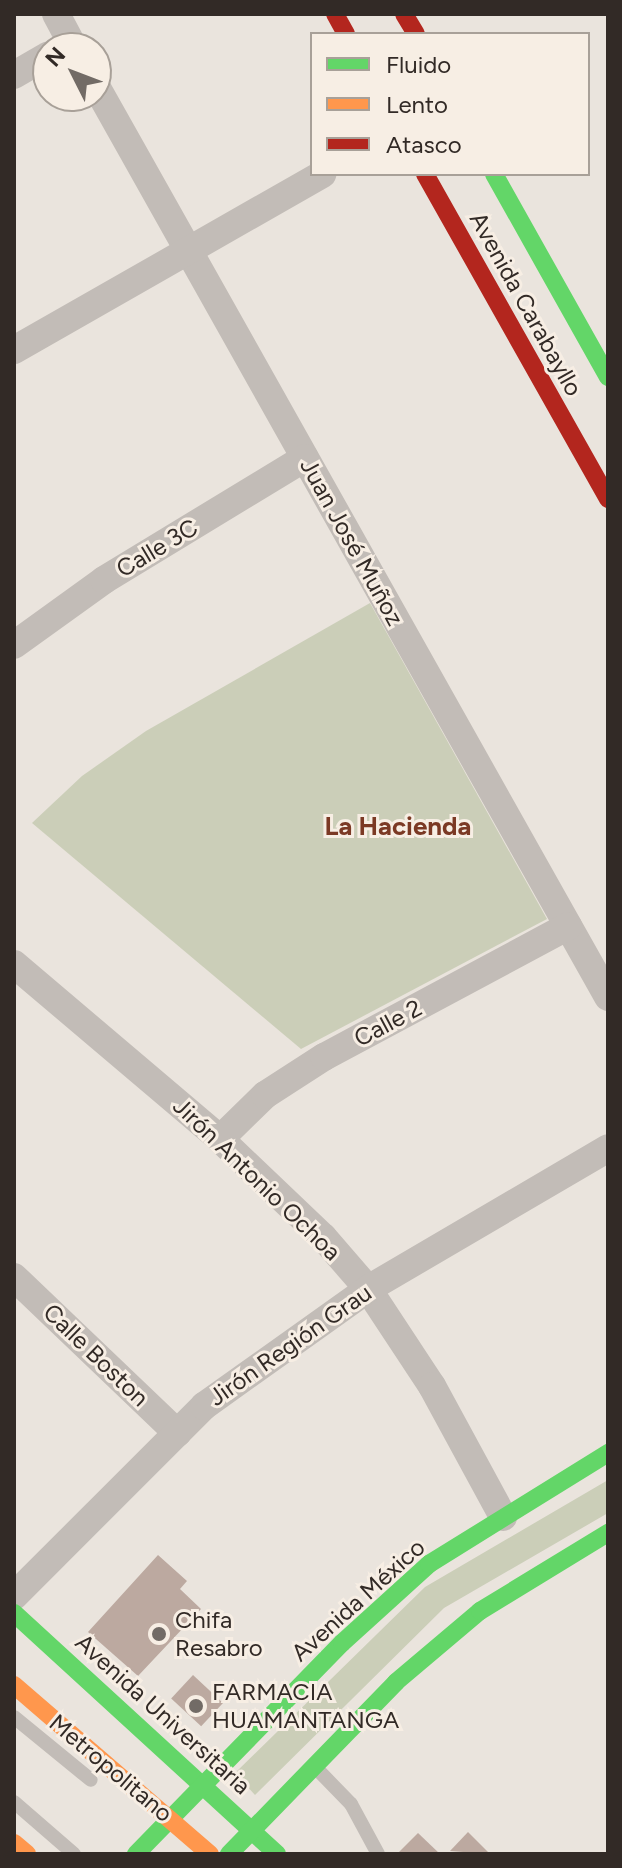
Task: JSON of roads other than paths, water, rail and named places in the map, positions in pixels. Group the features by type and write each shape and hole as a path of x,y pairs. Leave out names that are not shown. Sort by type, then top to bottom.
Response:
{"main road":[{"path":"335,14 345,32"},
{"path":"404,14 415,32"},
{"name":"Avenida Carabayllo","path":"426,176 608,499"},
{"name":"Avenida Carabayllo","path":"495,176 608,377"},
{"name":"Avenida México","path":"136,1854 162,1838 171,1818 396,1594 503,1517 608,1453"},
{"path":"229,1854 396,1682 480,1611 608,1533"},
{"name":"Avenida Universitaria","path":"14,1613 206,1784 277,1854"},
{"path":"14,1685 210,1854"},
{"path":"14,1843 27,1854"}],"street":[{"path":"14,75 32,65"},
{"name":"Juan José Muñoz","path":"111,112 608,997"},
{"path":"14,350 319,176"},
{"name":"Calle 3C","path":"14,645 104,580 305,458"},
{"name":"Calle 2","path":"220,1139 265,1095 324,1057 568,926"},
{"name":"Jirón Antonio Ochoa","path":"14,964 220,1139 368,1289 432,1386 503,1517"},
{"name":"Jirón Región Grau","path":"14,1596 204,1406 368,1289 608,1148"},
{"name":"Calle Boston","path":"14,1277 177,1433"}],"lane":[{"name":"Metropolitano","path":"14,1717 106,1792"},
{"path":"314,1766 351,1804 378,1854"},
{"path":"14,1802 74,1854"},
{"name":"Metropolitano","path":"138,1819 162,1838"}],"place":[{"name":"Chifa Resabro","path":"159,1634"},
{"name":"FARMACIA HUAMANTANGA","path":"196,1706"}],"district":[{"name":"La Hacienda","path":"398,827"}]}
